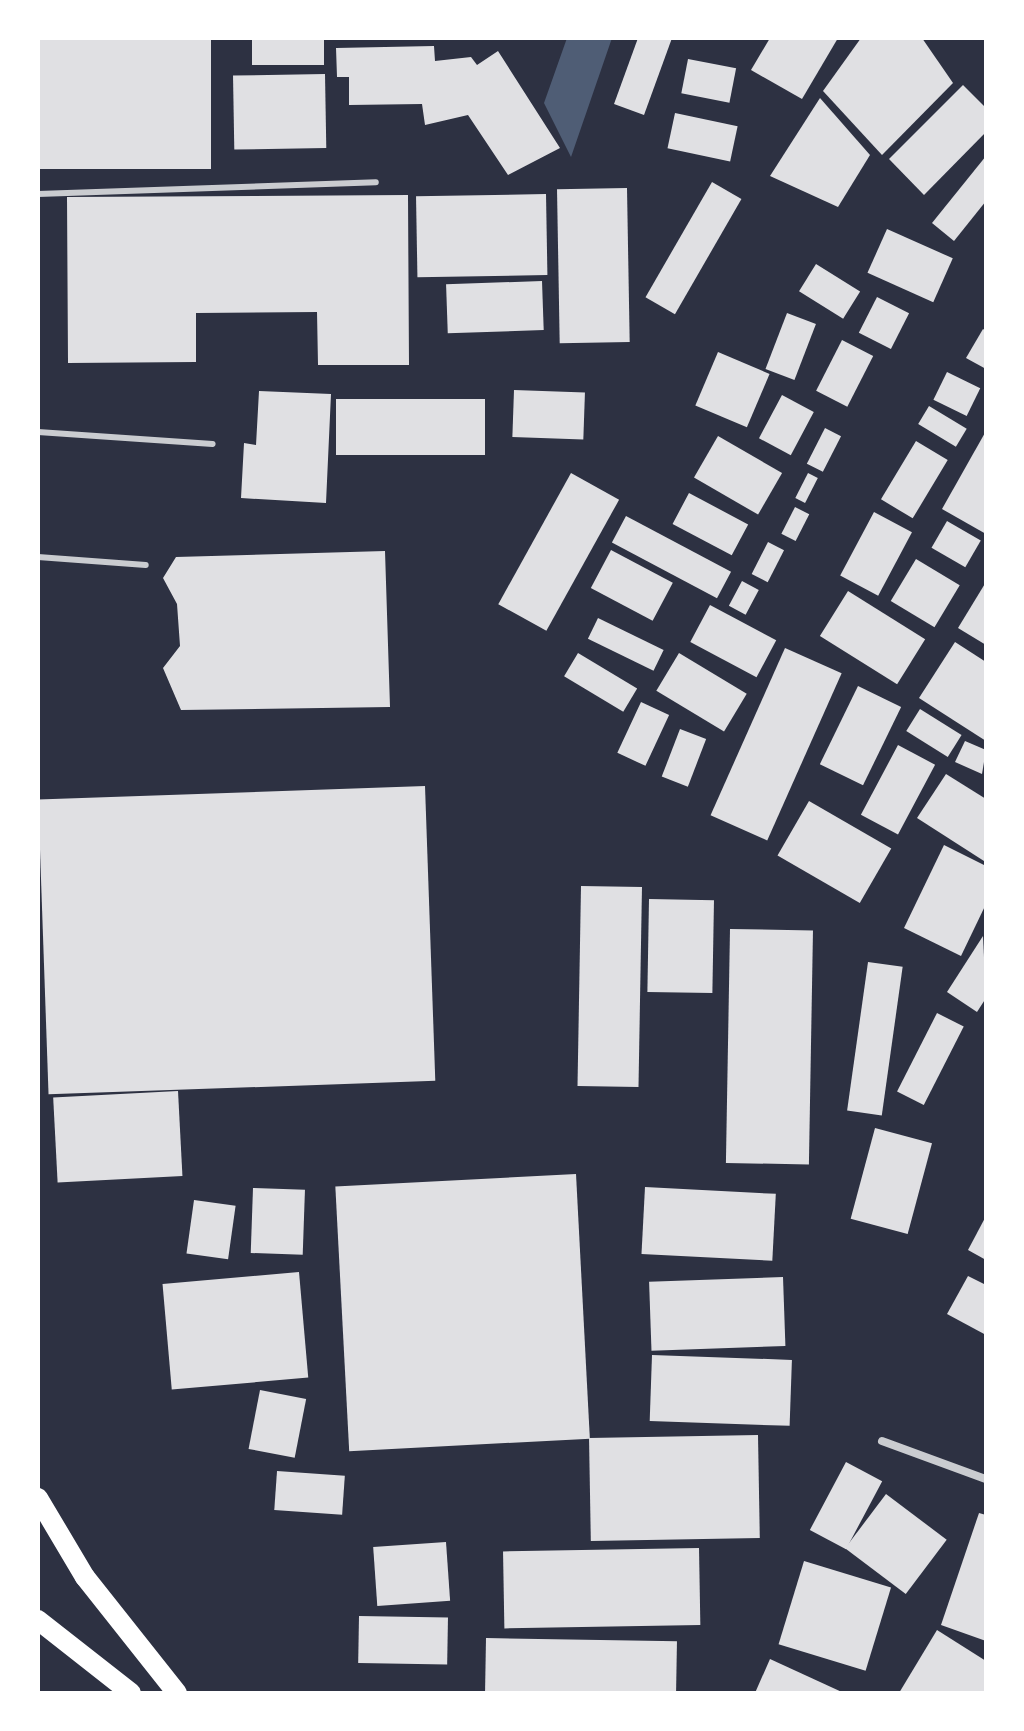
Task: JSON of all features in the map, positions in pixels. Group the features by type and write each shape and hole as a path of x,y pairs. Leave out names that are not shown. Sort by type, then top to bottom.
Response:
{"main road":[{"path":"38,1498 85,1577 177,1693"},
{"path":"38,1620 131,1693"}],"street":[{"path":"882,1441 986,1479"}],"lane":[{"path":"38,194 376,182"},
{"path":"38,432 213,444"},
{"path":"38,557 146,565"}],"water":[{"path":"567,38 612,38 571,157 544,103"}],"building":[{"path":"38,38 211,38 211,169 38,169"},
{"path":"252,38 324,38 324,65 252,65"},
{"path":"638,38 672,38 644,115 614,104"},
{"path":"770,38 838,38 802,99 751,70"},
{"path":"861,38 922,38 953,83 882,155 823,91"},
{"path":"434,46 435,61 471,57 477,65 498,51 560,148 508,175 468,115 425,125 422,104 349,105 349,77 337,77 336,48"},
{"path":"688,59 736,68 729,103 681,93"},
{"path":"325,74 326,148 234,150 233,76"},
{"path":"963,85 986,108 986,132 924,195 889,159"},
{"path":"820,98 870,155 838,207 770,176"},
{"path":"675,113 738,126 730,162 668,148"},
{"path":"986,156 986,201 954,241 932,223"},
{"path":"712,182 741,199 675,314 646,297"},
{"path":"627,188 630,342 560,343 557,189"},
{"path":"546,194 547,275 417,277 416,196"},
{"path":"408,195 409,365 318,365 317,312 196,313 196,362 68,363 67,197"},
{"path":"887,229 953,258 933,302 867,273"},
{"path":"816,264 860,292 843,319 799,291"},
{"path":"542,281 544,330 448,333 446,284"},
{"path":"877,297 909,313 891,349 859,333"},
{"path":"787,313 816,324 794,380 765,369"},
{"path":"983,329 986,331 986,369 966,358"},
{"path":"842,340 873,356 847,407 816,391"},
{"path":"718,352 770,374 747,427 695,405"},
{"path":"947,372 980,388 967,416 933,400"},
{"path":"514,390 585,392 583,439 512,437"},
{"path":"259,391 331,394 326,503 241,498 244,443 256,445"},
{"path":"782,395 814,412 791,455 759,438"},
{"path":"336,399 485,399 485,455 336,455"},
{"path":"929,406 967,429 956,447 918,424"},
{"path":"825,428 841,436 823,472 807,464"},
{"path":"986,431 986,534 942,509"},
{"path":"718,436 782,473 758,515 694,478"},
{"path":"916,441 948,460 913,518 881,499"},
{"path":"571,473 619,500 546,631 498,604"},
{"path":"808,473 818,478 805,503 795,498"},
{"path":"689,493 748,524 732,555 673,524"},
{"path":"795,507 809,514 796,541 781,534"},
{"path":"874,512 912,532 878,596 840,576"},
{"path":"626,516 731,572 717,598 612,542"},
{"path":"947,521 981,540 965,567 932,548"},
{"path":"768,542 784,550 768,582 752,574"},
{"path":"611,550 673,583 653,621 591,588"},
{"path":"385,551 390,707 181,710 163,668 180,646 177,604 163,578 176,557"},
{"path":"916,559 960,585 934,627 891,601"},
{"path":"742,581 759,590 746,615 729,606"},
{"path":"986,582 986,645 958,628"},
{"path":"848,591 925,639 897,684 820,636"},
{"path":"710,605 776,640 757,677 690,642"},
{"path":"598,618 664,650 654,671 588,639"},
{"path":"955,642 986,662 986,741 919,698"},
{"path":"785,648 842,673 767,840 711,815"},
{"path":"578,653 637,689 623,712 564,676"},
{"path":"679,653 747,694 724,731 656,691"},
{"path":"858,686 901,707 863,785 820,764"},
{"path":"641,702 669,715 645,766 617,753"},
{"path":"920,709 962,735 948,757 906,731"},
{"path":"680,729 706,739 688,787 662,777"},
{"path":"965,741 986,750 982,774 955,762"},
{"path":"898,745 935,765 898,834 861,815"},
{"path":"946,774 986,799 984,861 917,818"},
{"path":"425,786 435,1081 49,1094 38,800"},
{"path":"809,801 891,848 860,903 778,856"},
{"path":"944,845 986,866 986,904 961,956 904,928"},
{"path":"581,886 642,887 639,1087 578,1086"},
{"path":"649,899 714,900 712,993 647,992"},
{"path":"730,929 813,930 809,1164 726,1163"},
{"path":"983,936 986,998 977,1012 947,992"},
{"path":"868,962 903,967 882,1115 847,1111"},
{"path":"937,1013 964,1027 924,1105 897,1091"},
{"path":"178,1091 182,1176 58,1182 53,1098"},
{"path":"875,1128 932,1143 908,1234 851,1219"},
{"path":"576,1174 590,1439 349,1451 335,1187"},
{"path":"645,1187 776,1194 772,1261 641,1254"},
{"path":"253,1188 305,1190 303,1255 251,1253"},
{"path":"194,1200 236,1206 228,1259 186,1253"},
{"path":"986,1216 986,1260 968,1250"},
{"path":"299,1272 308,1378 172,1390 163,1284"},
{"path":"968,1276 986,1285 986,1335 947,1314"},
{"path":"783,1277 785,1346 651,1351 649,1282"},
{"path":"652,1355 792,1360 790,1426 650,1421"},
{"path":"260,1390 306,1399 295,1458 249,1449"},
{"path":"758,1435 760,1538 591,1541 589,1438"},
{"path":"846,1462 882,1481 846,1549 810,1530"},
{"path":"277,1471 345,1476 342,1515 274,1510"},
{"path":"886,1494 947,1540 906,1594 845,1548"},
{"path":"979,1513 986,1515 986,1641 941,1625"},
{"path":"446,1542 450,1601 377,1606 373,1547"},
{"path":"699,1548 700,1625 504,1628 503,1551"},
{"path":"804,1561 891,1588 866,1671 779,1644"},
{"path":"359,1616 448,1618 447,1665 358,1663"},
{"path":"937,1630 986,1661 986,1693 899,1693"},
{"path":"486,1638 677,1641 676,1693 485,1693"},
{"path":"770,1659 844,1693 755,1693"}]}
